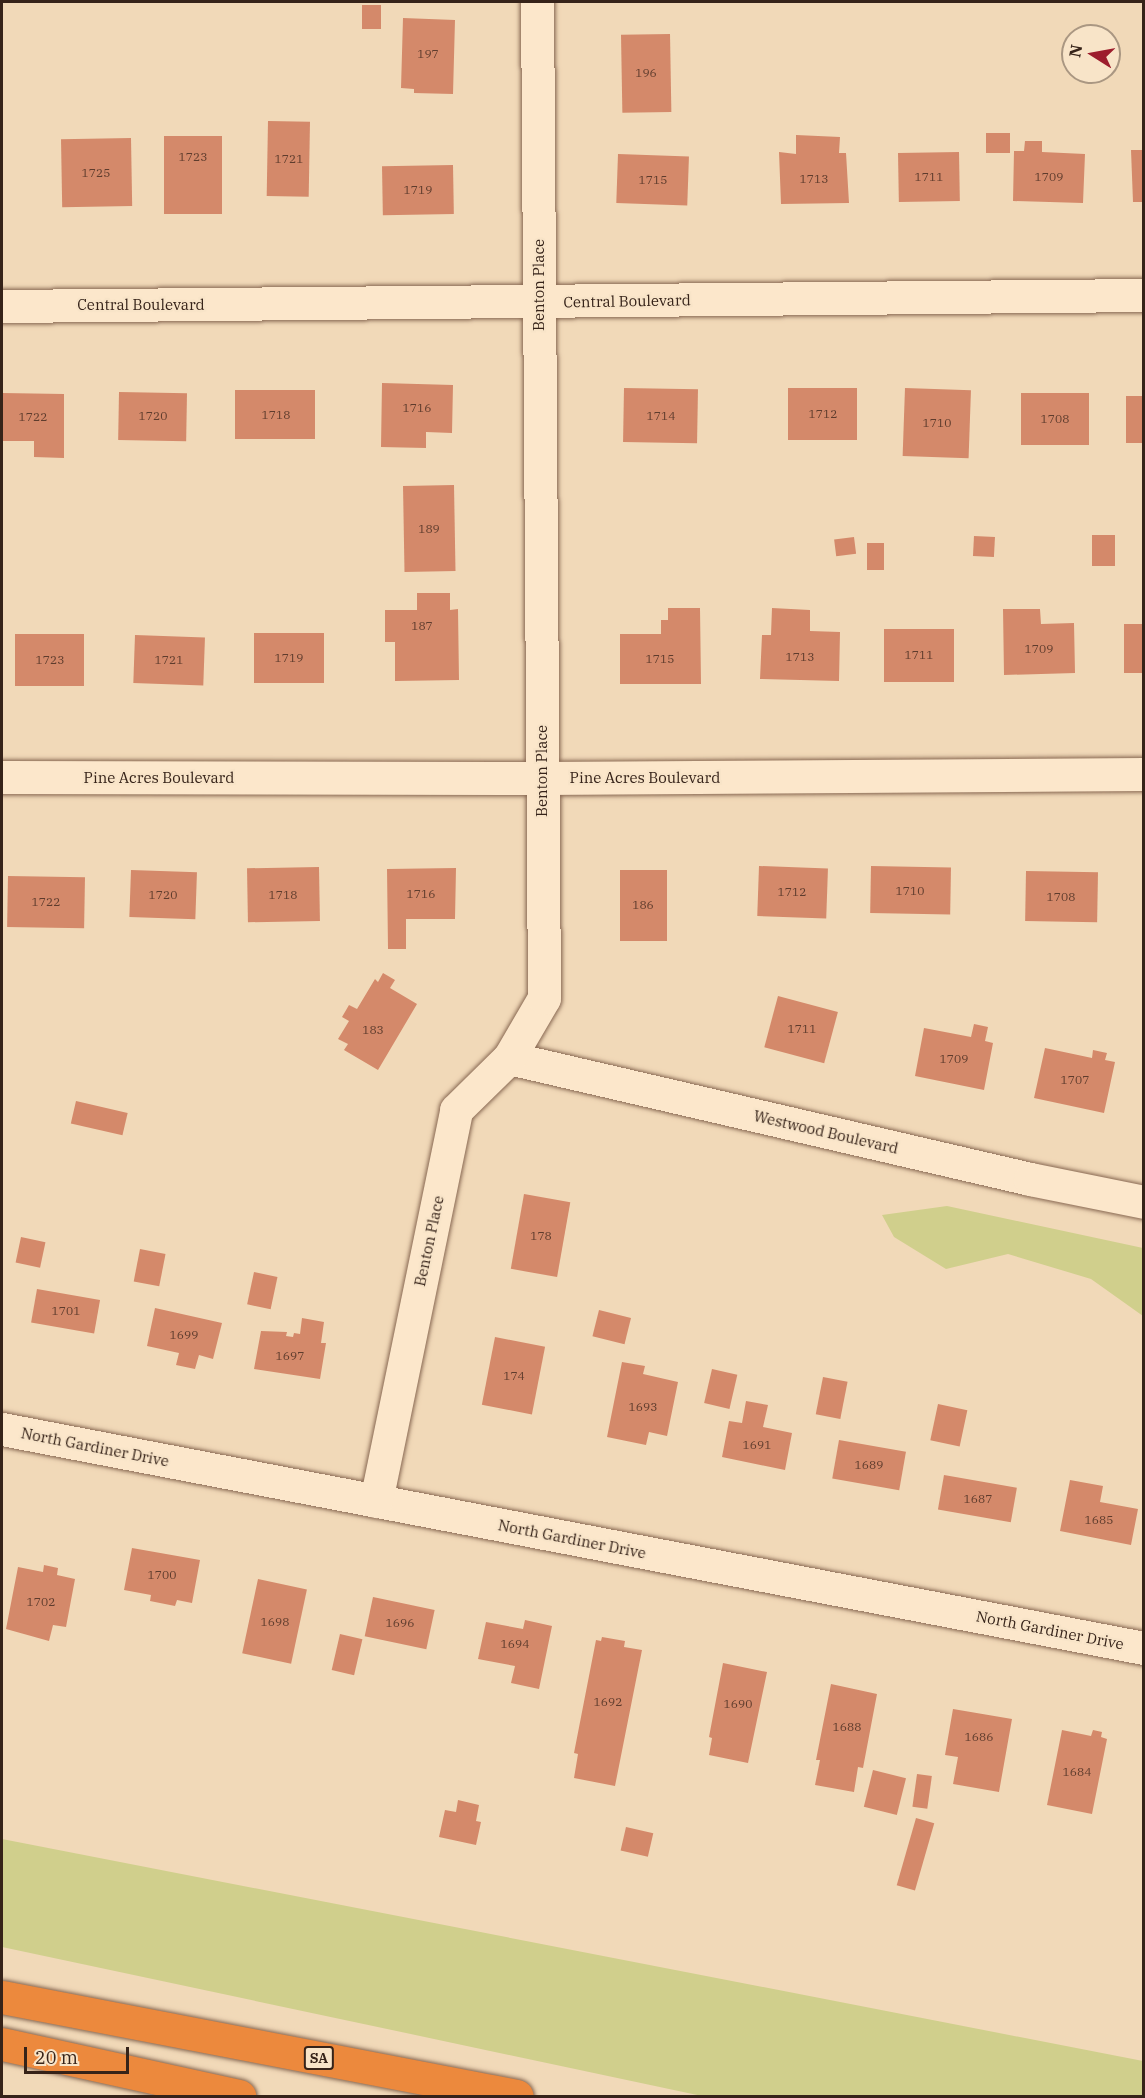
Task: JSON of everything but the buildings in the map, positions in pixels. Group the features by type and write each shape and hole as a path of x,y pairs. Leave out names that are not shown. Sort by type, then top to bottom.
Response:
{"highway":[{"name":"SA","path":"2,1997 517,2097"},
{"path":"2,2044 239,2097"},
{"path":"2,2058 111,2068"}],"street":[{"name":"Benton Place","path":"376,1501 456,1110 509,1058 544,998 537,2"},
{"name":"Central Boulevard","path":"2,306 1143,295"},
{"name":"Pine Acres Boulevard","path":"2,777 542,778 1143,774"},
{"name":"Westwood Boulevard","path":"509,1058 1030,1179 1143,1202"},
{"name":"North Gardiner Drive","path":"2,1429 1143,1648"}],"shaded area":[{"path":"947,1206 1143,1248 1143,1316 1091,1279 1008,1254 946,1269 894,1237 882,1215"},
{"path":"2,1839 1143,2061 1143,2096 702,2096 2,1947"}]}
